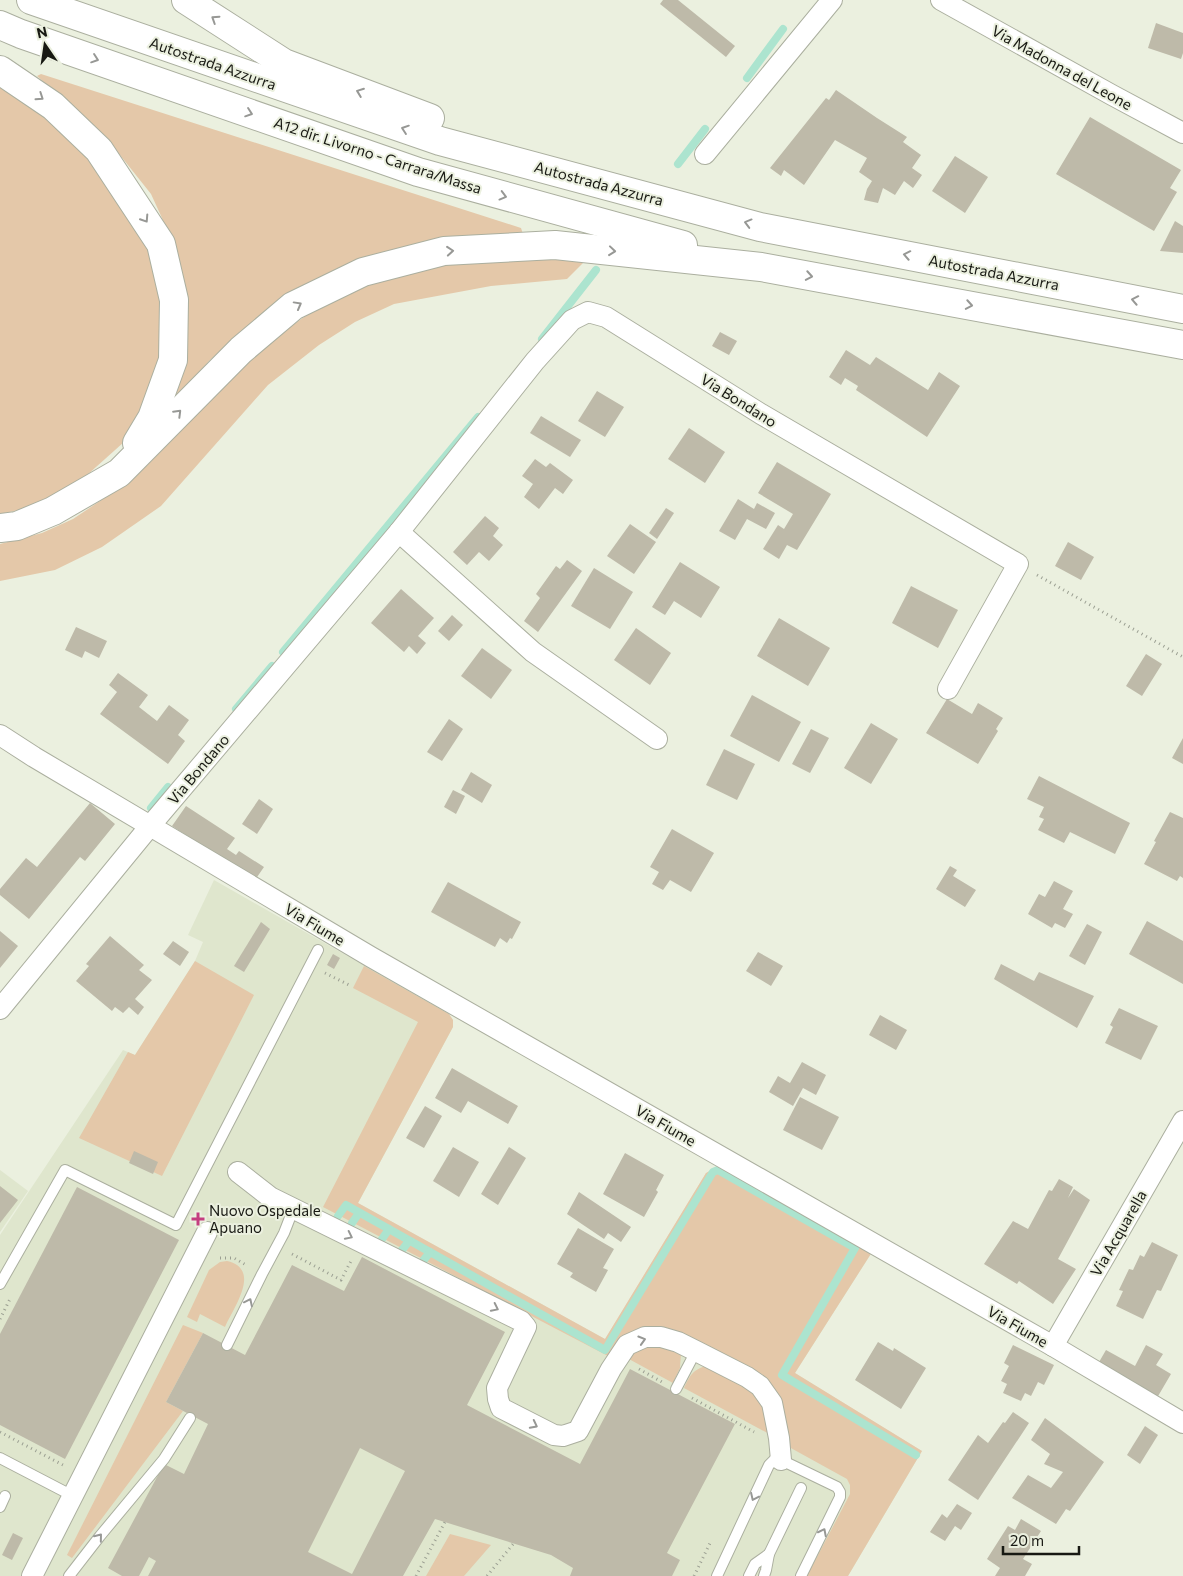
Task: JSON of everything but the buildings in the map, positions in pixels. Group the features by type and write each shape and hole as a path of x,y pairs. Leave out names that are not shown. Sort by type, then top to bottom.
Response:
{"highway":[{"name":"Autostrada Azzurra","path":"31,0 440,141 760,227 1183,309"},
{"path":"186,0 284,64 430,118 534,166"},
{"name":"A12 dir. Livorno - Carrara/Massa","path":"0,25 418,172 762,267"},
{"path":"0,70 53,106 99,150 161,244 174,300 173,360 152,418 119,473"},
{"path":"0,528 17,526 53,512 119,473 241,350 293,306 362,272 444,251 555,245 762,267 1183,345"}],"street":[{"path":"705,154 832,0"},
{"name":"Via Madonna del Leone","path":"941,0 1183,133"},
{"name":"Via Bondano","path":"0,1009 150,826 399,532 535,361 572,320 588,312 606,317 761,414 1018,564"},
{"path":"399,532 533,652 657,739"},
{"path":"948,689 1018,564"},
{"name":"Via Fiume","path":"0,736 371,957 1053,1346 1183,1423"},
{"name":"Via Acquarella","path":"1053,1346 1183,1121"},
{"path":"238,1172 270,1197 521,1321 526,1327 497,1388 501,1408 554,1435 564,1436 578,1431 611,1369 627,1346 645,1337 661,1337 678,1342 747,1377 760,1386 772,1403 780,1438 780,1460"},
{"path":"32,1576 207,1232"}],"lane":[{"path":"0,1284 65,1170 176,1225 318,950"},
{"path":"227,1345 284,1233 291,1215 289,1207"},
{"path":"676,1389 696,1351"},
{"path":"69,1576 87,1551 164,1458 190,1418"},
{"path":"0,1458 73,1496"},
{"path":"717,1576 768,1465 775,1459 837,1487 840,1492 840,1497 801,1576"},
{"path":"764,1576 769,1554 801,1488"},
{"path":"0,1507 5,1496"},
{"path":"749,1576 755,1564 769,1554"}],"path":[{"path":"1018,564 1183,657"},
{"path":"287,1261 291,1254 340,1280 354,1255"},
{"path":"218,1258 234,1258 262,1274"},
{"path":"0,1319 14,1293"},
{"path":"636,1368 763,1436"},
{"path":"0,1432 68,1468"},
{"path":"416,1576 445,1522"},
{"path":"487,1576 514,1544"}],"shaded area":[{"path":"41,74 521,228 523,234 261,315 209,361 179,397 171,396 173,242 151,194 108,140 37,76"},
{"path":"0,81 41,110 100,163 153,254 164,309 163,360 147,407 124,442 77,484 33,507 0,514"},
{"path":"527,254 587,259 567,279 491,286 394,304 355,322 319,345 268,385 161,506 102,547 55,570 0,581 0,544 42,533 73,519 112,493 271,340 310,313 357,290 404,272 469,259"},
{"name":"Nuovo Ospedale Apuano","path":"214,880 449,1014 453,1020 453,1027 358,1203 605,1339 706,1173 874,1249 795,1373 922,1451 848,1576 0,1576 0,1235 123,1050 135,1055 195,961 203,942 188,935"},
{"path":"195,961 254,995 162,1176 79,1138 128,1052 135,1055"},
{"path":"364,966 449,1014 453,1020 453,1027 358,1203 605,1339 706,1173 722,1164 874,1249 795,1373 922,1451 848,1576 807,1576 850,1494 850,1485 847,1479 789,1447 781,1404 678,1334 609,1356 606,1355 323,1207 418,1022 353,988"},
{"path":"0,1170 28,1191 0,1232"},
{"path":"227,1261 237,1265 243,1272 244,1280 239,1299 225,1327 200,1314 197,1322 187,1317 209,1270 220,1262"},
{"path":"183,1325 203,1333 166,1402 183,1411 72,1558 67,1555"},
{"path":"655,1343 681,1353 680,1368 673,1383 627,1358 634,1350"},
{"path":"706,1366 749,1386 766,1410 773,1436 684,1388 692,1374"},
{"path":"450,1534 491,1545 464,1576 426,1576"}],"waterway":[{"path":"747,78 783,29"},
{"path":"678,164 705,129"},
{"path":"542,339 596,270"},
{"path":"283,652 478,417"},
{"path":"236,709 272,666"},
{"path":"151,808 168,787"},
{"path":"338,1216 346,1205 605,1350 713,1172 718,1170 855,1248 782,1375 916,1455"},
{"path":"352,1223 359,1213"},
{"path":"382,1239 389,1229"},
{"path":"402,1250 409,1241"},
{"path":"423,1261 430,1252"}],"place":[{"name":"Nuovo Ospedale Apuano","path":"198,1219"}]}
